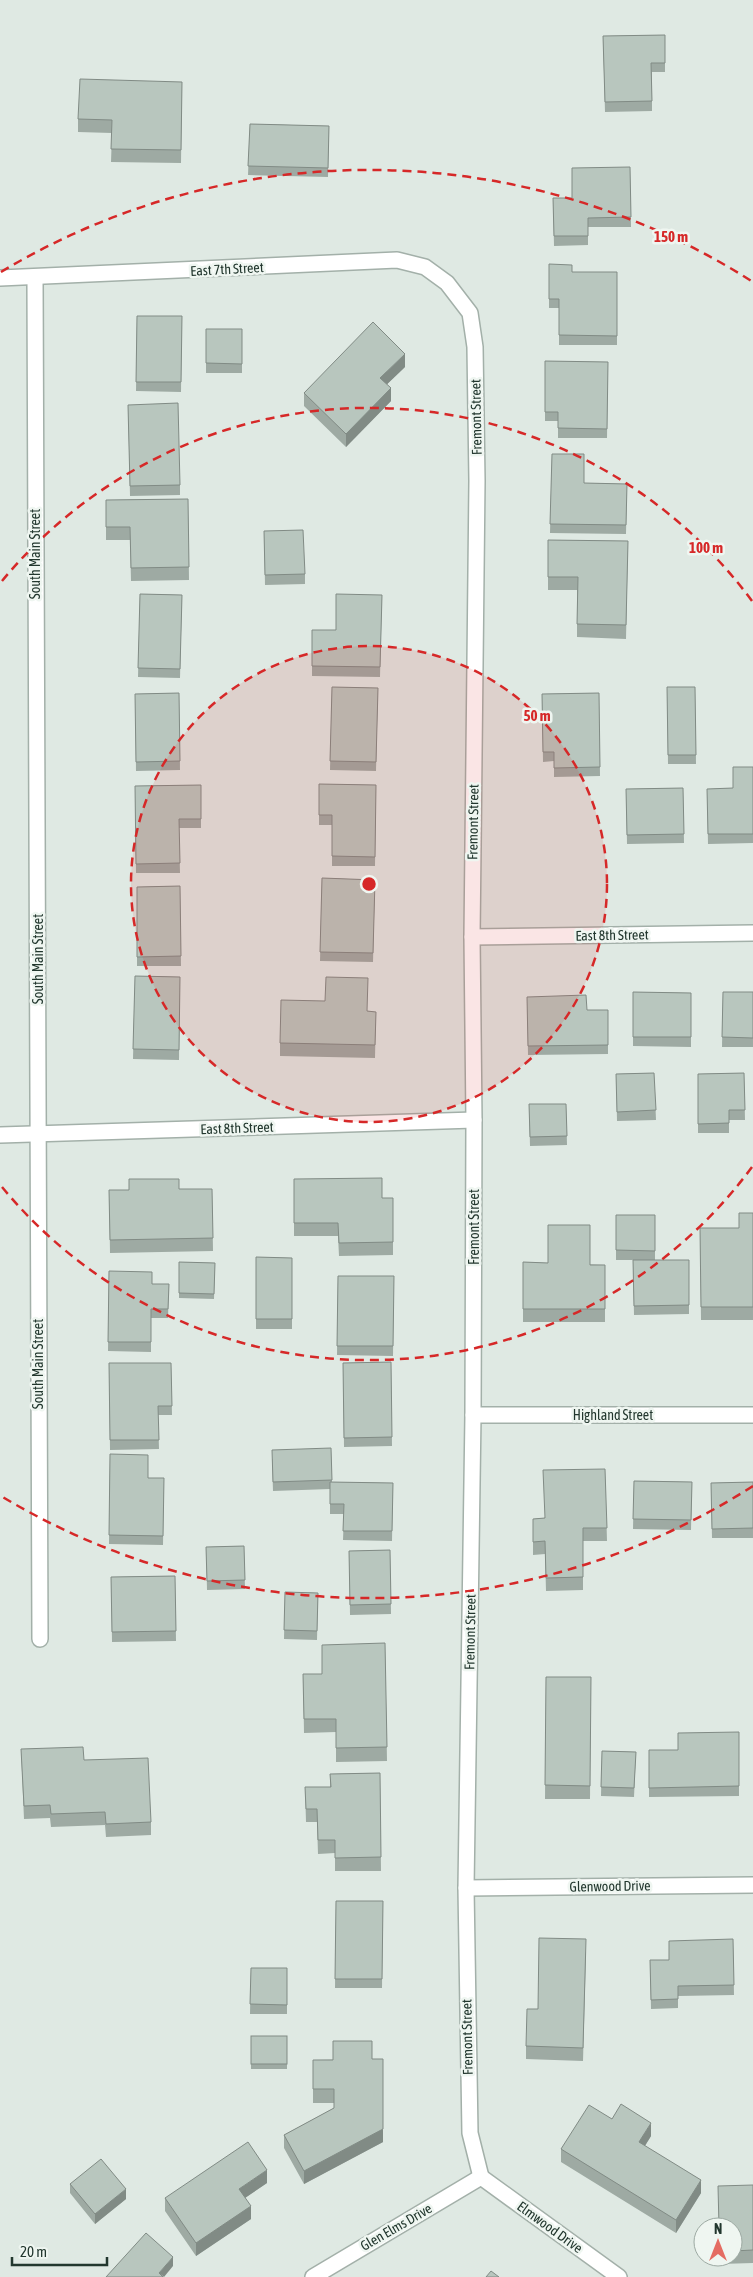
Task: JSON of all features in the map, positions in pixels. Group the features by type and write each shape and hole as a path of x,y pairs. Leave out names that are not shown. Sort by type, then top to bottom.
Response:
{"street":[{"name":"East 7th Street","path":"0,278 35,278 397,260 425,267 447,283"},
{"name":"South Main Street","path":"35,278 38,912 36,1134 40,1639"},
{"name":"Fremont Street","path":"447,283 470,314 475,347 477,480 472,937 474,1415 466,1888 470,2133 480,2177"},
{"name":"East 8th Street","path":"472,937 753,933"},
{"name":"East 8th Street","path":"0,1135 474,1120"},
{"name":"Highland Street","path":"474,1415 753,1415"},
{"name":"Glenwood Drive","path":"466,1888 753,1885"},
{"name":"Glen Elms Drive","path":"313,2277 480,2177"},
{"name":"Elmwood Drive","path":"480,2177 619,2277"}],"building":[{"path":"665,35 665,63 651,63 652,101 605,102 603,36"},
{"path":"80,79 182,82 181,150 111,149 112,120 78,119"},
{"path":"250,124 329,126 328,168 248,166"},
{"path":"630,167 631,217 588,218 588,236 554,236 553,198 572,198 572,168"},
{"path":"549,264 572,265 572,272 617,272 617,336 559,335 559,299 549,299"},
{"path":"137,316 182,316 181,382 136,382"},
{"path":"373,322 405,354 380,378 391,388 346,434 304,393"},
{"path":"206,329 242,329 242,364 206,363"},
{"path":"545,361 608,362 607,429 558,428 558,412 545,412"},
{"path":"178,403 180,485 130,486 128,405"},
{"path":"552,454 584,454 584,483 627,484 626,525 550,524"},
{"path":"188,499 189,567 131,568 130,527 106,527 106,500"},
{"path":"303,530 305,574 265,575 264,531"},
{"path":"548,540 628,541 626,625 577,624 578,577 548,577"},
{"path":"140,594 182,595 180,669 138,668"},
{"path":"336,594 382,595 380,667 312,666 312,630 336,630"},
{"path":"332,687 378,688 376,762 330,761"},
{"path":"667,687 695,687 696,755 668,755"},
{"path":"179,693 180,761 136,762 135,694"},
{"path":"599,693 600,767 554,768 554,752 543,752 542,694"},
{"path":"733,767 753,767 753,834 708,834 707,789 733,788"},
{"path":"319,784 376,785 375,857 332,856 332,815 319,815"},
{"path":"201,785 201,819 179,819 180,863 136,864 135,786"},
{"path":"683,788 684,834 627,835 626,789"},
{"path":"322,878 375,880 373,953 320,952"},
{"path":"180,886 181,956 137,957 137,887"},
{"path":"135,976 180,977 179,1050 133,1049"},
{"path":"326,977 368,978 367,1011 376,1012 375,1045 280,1043 281,1000 325,1001"},
{"path":"633,992 691,993 691,1037 633,1037"},
{"path":"723,992 753,992 753,1038 722,1037"},
{"path":"586,995 587,1010 608,1010 608,1045 528,1046 527,997"},
{"path":"654,1073 656,1110 617,1112 616,1074"},
{"path":"744,1073 745,1110 729,1110 729,1123 698,1124 698,1074"},
{"path":"529,1104 566,1104 567,1136 530,1137"},
{"path":"382,1178 382,1198 393,1198 393,1242 339,1243 338,1223 294,1223 294,1179"},
{"path":"129,1179 179,1179 179,1189 212,1189 213,1238 110,1240 109,1190 129,1190"},
{"path":"739,1213 753,1213 753,1307 701,1307 700,1228 739,1228"},
{"path":"616,1215 655,1215 655,1251 616,1250"},
{"path":"548,1225 590,1225 590,1265 605,1265 605,1309 523,1309 523,1262 548,1263"},
{"path":"256,1257 292,1258 292,1319 256,1319"},
{"path":"633,1260 689,1260 689,1305 634,1306"},
{"path":"179,1262 215,1263 214,1294 179,1293"},
{"path":"109,1271 152,1272 152,1284 169,1284 168,1309 151,1309 151,1342 108,1342"},
{"path":"338,1276 394,1276 393,1346 337,1346"},
{"path":"391,1362 392,1437 344,1438 343,1363"},
{"path":"109,1363 171,1363 172,1406 158,1406 159,1440 110,1440"},
{"path":"331,1448 332,1480 273,1482 272,1450"},
{"path":"110,1454 148,1455 148,1478 164,1478 163,1536 109,1535"},
{"path":"605,1469 607,1528 583,1528 583,1577 546,1578 545,1541 533,1542 533,1519 545,1518 543,1470"},
{"path":"634,1481 692,1482 691,1520 633,1519"},
{"path":"330,1482 393,1483 392,1531 343,1531 344,1504 330,1504"},
{"path":"753,1482 753,1528 712,1529 711,1483"},
{"path":"244,1546 245,1580 207,1581 206,1547"},
{"path":"390,1550 391,1604 350,1605 349,1551"},
{"path":"175,1576 176,1631 112,1632 111,1577"},
{"path":"285,1592 318,1593 317,1631 284,1630"},
{"path":"385,1643 387,1747 336,1748 336,1719 304,1719 303,1674 322,1674 322,1645"},
{"path":"546,1677 591,1677 590,1786 545,1785"},
{"path":"739,1732 739,1786 649,1788 649,1750 678,1750 678,1733"},
{"path":"83,1747 84,1760 148,1758 151,1822 106,1824 105,1812 51,1814 50,1805 24,1806 21,1749"},
{"path":"602,1751 636,1752 634,1788 601,1787"},
{"path":"380,1773 381,1857 335,1858 335,1840 318,1840 317,1809 306,1809 305,1787 331,1787 330,1774"},
{"path":"336,1901 383,1901 382,1979 335,1979"},
{"path":"539,1938 586,1939 583,2048 526,2046 527,2009 538,2009"},
{"path":"733,1939 734,1985 678,1986 678,1999 651,2000 650,1960 669,1960 669,1941"},
{"path":"251,1968 287,1968 287,2005 250,2004"},
{"path":"251,2036 287,2036 287,2064 251,2064"},
{"path":"333,2041 372,2041 372,2059 383,2059 383,2129 304,2171 284,2135 334,2108 334,2089 313,2089 313,2060 333,2060"},
{"path":"621,2104 651,2123 639,2142 701,2180 676,2220 561,2149 589,2105 612,2119"},
{"path":"248,2142 267,2170 239,2189 251,2206 196,2243 165,2198"},
{"path":"101,2159 126,2189 95,2214 70,2184"},
{"path":"753,2185 753,2250 743,2250 743,2217 719,2217 718,2186"},
{"path":"146,2233 173,2257 159,2273 163,2277 106,2277"},
{"path":"491,2271 499,2277 486,2277"}]}
